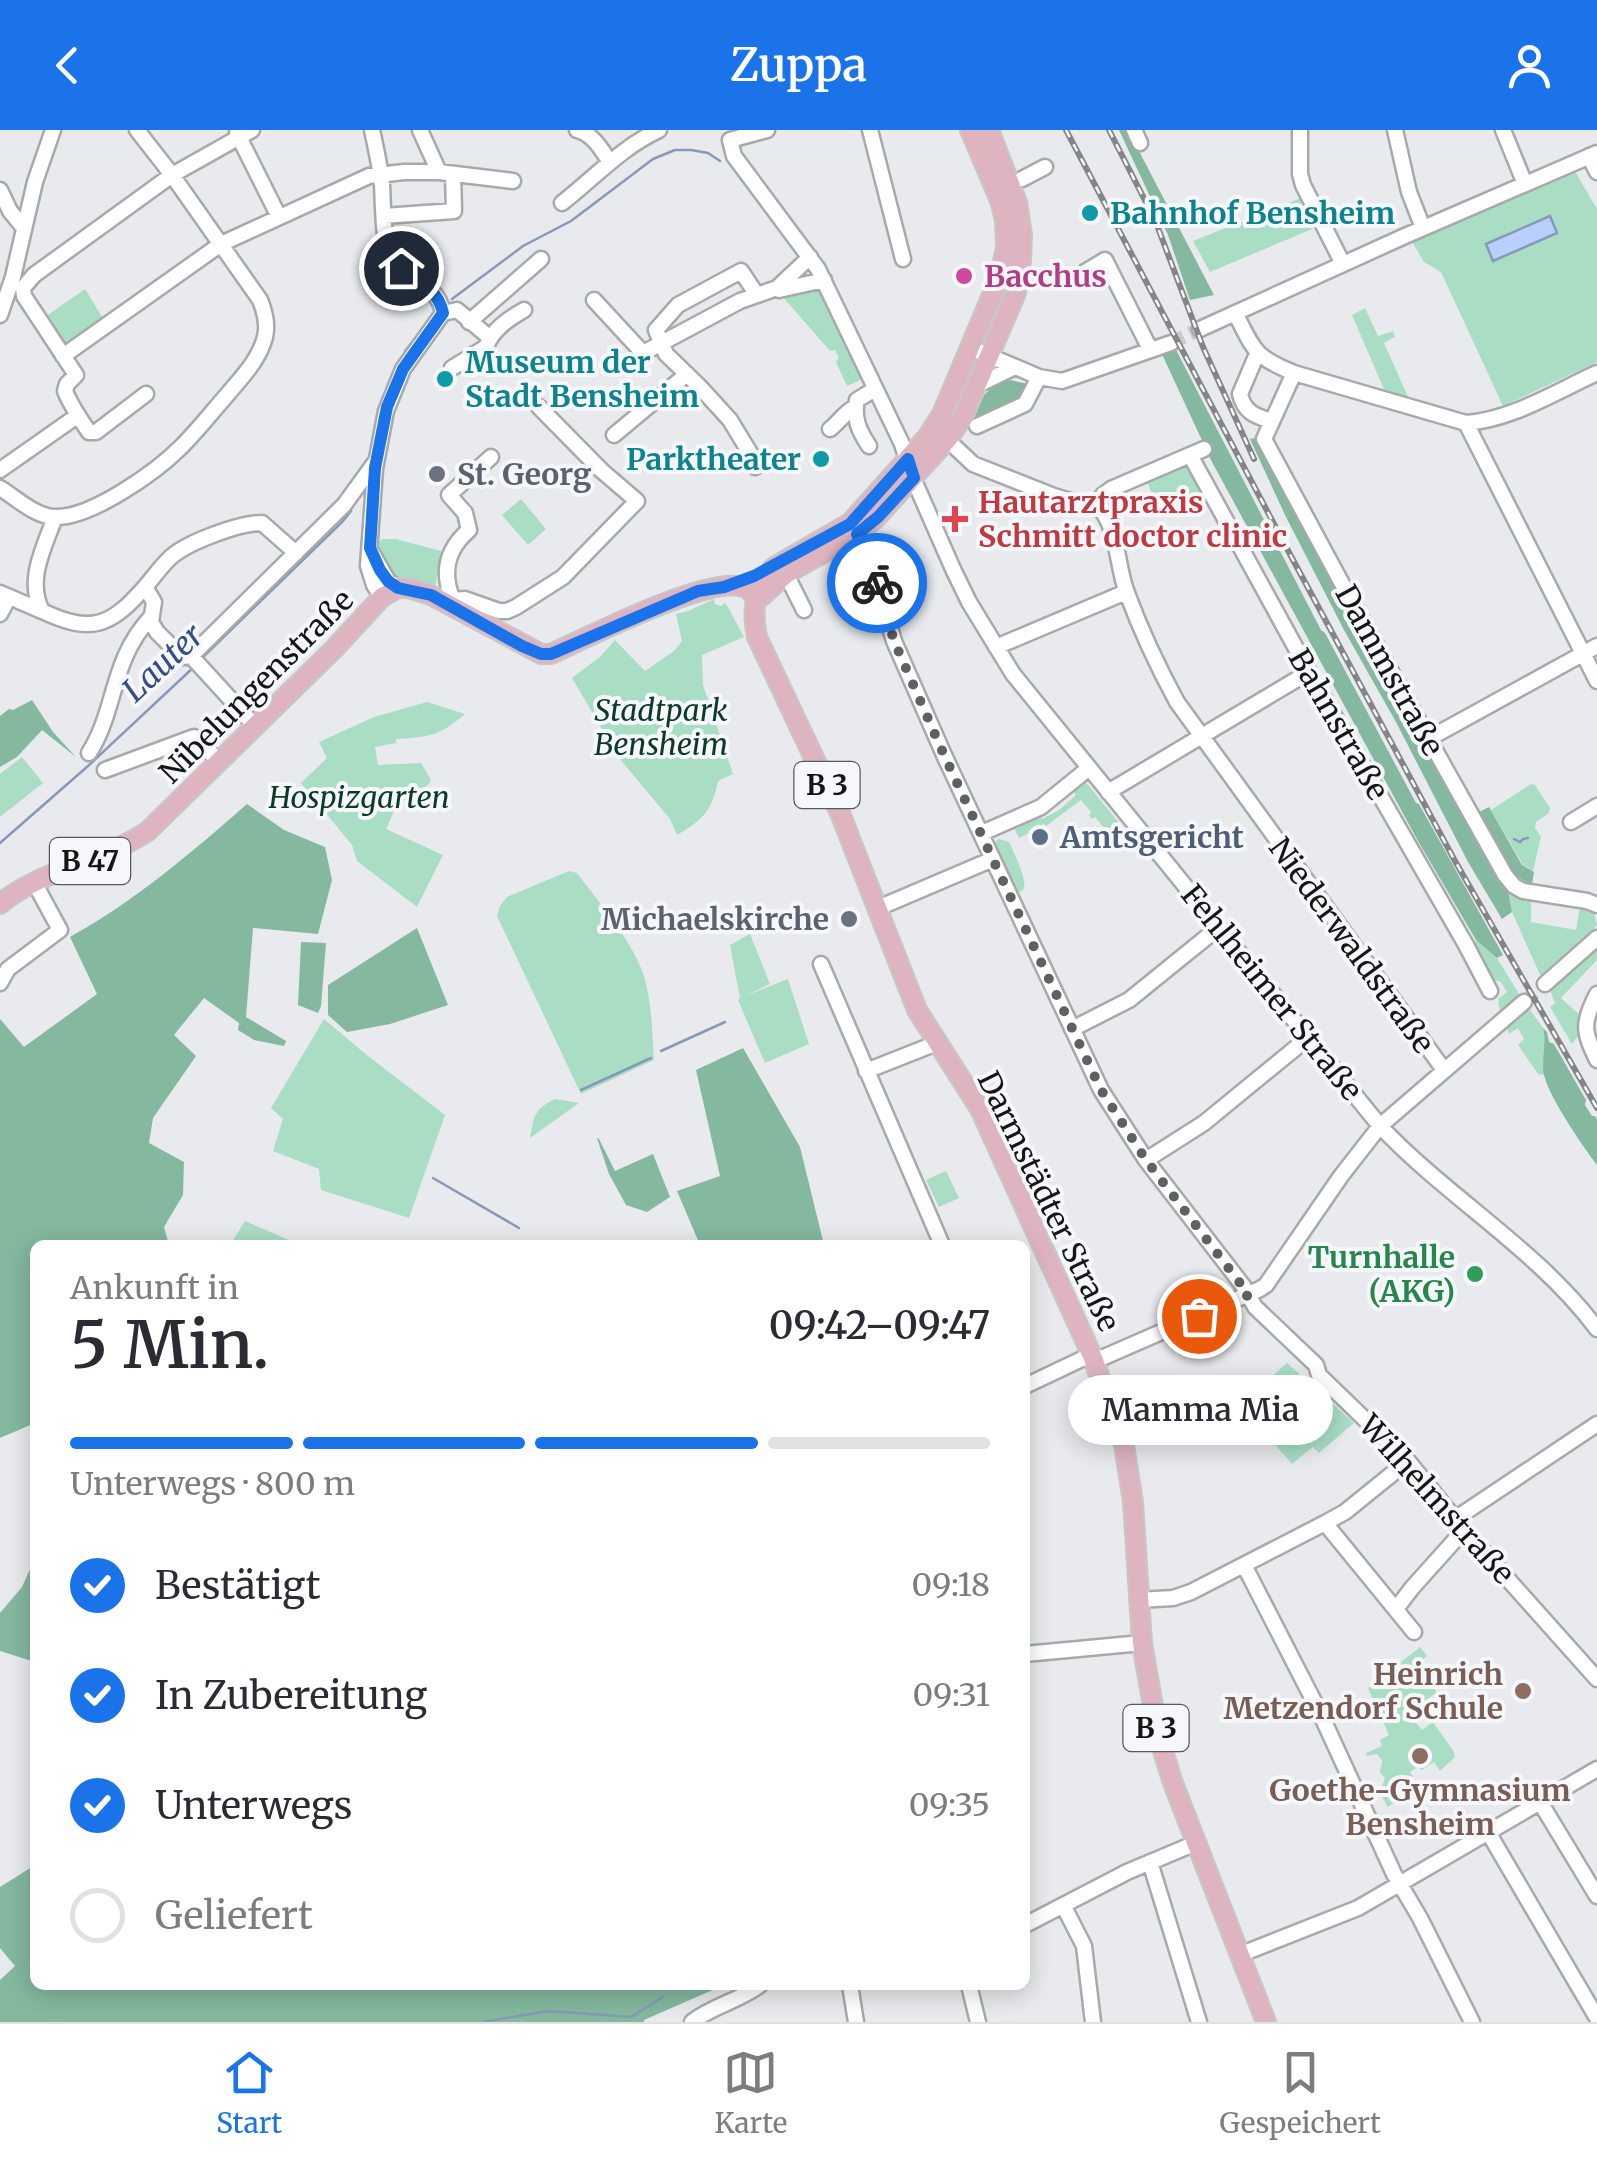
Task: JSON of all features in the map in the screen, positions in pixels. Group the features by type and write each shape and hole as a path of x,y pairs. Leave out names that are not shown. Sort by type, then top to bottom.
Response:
{"main road":[{"path":"724,587 756,600 762,582 850,524 935,426 1000,276 1011,212 970,130"},
{"path":"780,570 857,534 878,517 963,418 1016,293 1021,262 988,130"},
{"name":"Nibelungenstraße","path":"0,904 34,882 130,843 161,820 390,593 431,595 452,602 522,646 551,654 698,591 780,570"},
{"name":"Darmstädter Straße","path":"756,600 757,637 832,795 917,1010 980,1109 1093,1358 1124,1445 1133,1502 1142,1643 1158,1734 1173,1784 1266,2022"}],"street":[{"path":"0,315 53,130"},
{"path":"0,488 42,514 54,517 108,501 174,453 255,360 266,333 264,310 254,291 137,130"},
{"path":"372,130 389,256 437,296 443,313"},
{"path":"384,216 454,211 446,173 420,130"},
{"path":"577,130 596,142 610,162"},
{"path":"726,135 768,130"},
{"path":"870,130 902,259"},
{"path":"1300,130 1302,185 1343,264"},
{"path":"1396,130 1409,192 1424,228"},
{"path":"1503,130 1525,184"},
{"path":"562,203 649,132"},
{"path":"12,280 34,275 172,175 242,133 279,217"},
{"name":"Fehlheimer Straße","path":"726,135 734,156 810,257 908,459 953,569 1013,674 1380,1126 1545,1272 1580,1306 1597,1330"},
{"path":"1200,329 1593,155 1597,172"},
{"path":"1022,178 1045,167"},
{"path":"63,356 221,244 370,176 446,173 512,181"},
{"path":"0,190 23,227"},
{"path":"594,300 642,352 740,301 777,288 810,257"},
{"path":"469,322 542,259"},
{"path":"1086,272 1104,260 1150,349"},
{"path":"755,467 730,420 666,354 656,330 678,305 741,271 757,296"},
{"path":"12,280 76,375 65,391 77,416 92,434 146,394"},
{"path":"777,288 820,281"},
{"path":"390,593 388,581 370,548 377,460 395,384 443,313 456,310 489,338"},
{"path":"452,368 486,347 503,324 524,310"},
{"path":"1235,312 1257,354 1268,362 1294,374 1466,423 1502,416 1597,373"},
{"path":"971,348 1055,381 1069,380 1171,343"},
{"path":"1257,354 1240,394 1255,416 1271,421 1294,374"},
{"path":"978,385 1015,368"},
{"path":"614,435 687,374"},
{"path":"977,426 1025,404 1038,377"},
{"path":"869,446 859,430 855,407 856,400 875,389"},
{"path":"491,457 449,495 466,513 469,530 448,557 450,592 452,602 465,599 507,612 564,577 637,501 602,471 540,406"},
{"path":"830,429 855,407"},
{"path":"0,470 77,416"},
{"name":"Dammstraße","path":"1271,421 1264,439 1505,875 1514,886 1535,894 1597,905"},
{"path":"1466,423 1590,650 1597,680"},
{"path":"955,446 974,464 1054,496 1096,504"},
{"name":"Bahnstraße","path":"1096,504 1111,489 1197,452 1309,672 1490,992"},
{"path":"195,660 344,505 377,460"},
{"path":"0,508 15,498"},
{"name":"Niederwaldstraße","path":"1096,504 1108,516 1126,592 1177,702 1444,1070"},
{"path":"42,611 34,592 35,576 54,517"},
{"path":"0,614 4,595 80,625 94,624 127,608 174,554 220,532 252,524 262,523 296,553"},
{"name":"Wilhelmstraße","path":"857,534 894,641 982,834 1101,1090 1146,1160 1256,1308 1316,1364 1319,1375 1408,1461 1597,1680"},
{"path":"780,570 804,610"},
{"path":"88,753 98,738 129,646 154,610 154,602 142,590"},
{"path":"996,648 1126,592"},
{"path":"151,617 157,632 182,656 195,660 256,727"},
{"path":"1428,739 1590,650"},
{"path":"1108,792 1309,672"},
{"path":"105,770 194,738 220,762"},
{"path":"982,834 1041,807 1089,768"},
{"path":"1570,822 1595,812"},
{"path":"878,908 994,858"},
{"path":"0,983 8,969 60,930 34,882"},
{"path":"1072,1028 1129,1000 1218,928"},
{"path":"1545,984 1597,938"},
{"path":"821,964 940,1240"},
{"path":"1597,994 1587,1018 1597,1060"},
{"path":"1030,1384 1084,1358 1109,1355 1266,1285 1380,1126 1524,1002"},
{"path":"1146,1160 1204,1122 1309,1037"},
{"path":"866,1072 937,1043"},
{"path":"1396,1609 1460,1524 1597,1424"},
{"path":"1138,1600 1173,1598 1191,1592 1346,1512 1408,1461"},
{"path":"1325,1523 1414,1632"},
{"path":"1244,1564 1472,2022"},
{"path":"1030,1654 1142,1643"},
{"path":"1239,1955 1358,1908 1597,1769"},
{"path":"1540,1802 1597,1896"},
{"path":"1488,1832 1597,2018"},
{"path":"1030,1921 1196,1843"},
{"path":"1150,1862 1200,2022"},
{"path":"1062,1905 1084,1946 1093,2022"},
{"path":"692,2022 753,1990"},
{"path":"851,1990 856,2022"},
{"path":"970,1990 978,2022"}],"green space":[{"path":"1119,130 1128,130 1214,295 1190,300 1168,235"},
{"path":"1573,168 1597,209 1597,362 1503,406 1441,272 1424,262 1410,238"},
{"path":"1301,198 1317,227 1210,272 1193,241"},
{"path":"819,286 865,378 847,386 835,350 830,351 782,296"},
{"path":"85,289 104,320 65,348 42,319"},
{"path":"1365,308 1378,336 1393,331 1395,337 1384,343 1409,399 1386,394 1352,315"},
{"path":"1174,346 1321,630 1503,955 1497,958 1476,940 1212,462 1161,352"},
{"path":"1010,380 1028,384 1018,401 975,420 969,418 990,389"},
{"path":"1261,437 1508,891 1512,912 1502,919 1285,515 1250,439"},
{"path":"1185,465 1191,467 1204,491 1158,510 1147,481"},
{"path":"521,499 546,529 528,545 502,515"},
{"path":"382,539 441,551 435,589 388,577 375,546"},
{"name":"Stadtpark Bensheim","path":"714,599 715,604 725,603 744,637 702,655 703,685 733,774 718,781 705,814 677,835 670,819 619,758 572,678 615,640 645,671 682,641 676,614"},
{"path":"32,700 76,757 42,730 17,757 0,767 0,716"},
{"name":"Hospizgarten","path":"427,702 465,714 434,734 396,739 396,743 375,747 378,765 421,763 431,780 395,809 386,829 443,855 417,907 357,861 352,845 301,783 327,758 319,742 374,717"},
{"path":"22,757 43,783 0,817 0,774"},
{"path":"1085,781 1136,844 1124,852 1095,817 1092,819 1081,800 1046,826 1019,838 1015,824 1038,814 1042,819 1059,810"},
{"path":"1531,784 1550,808 1536,822 1541,837 1533,871 1523,865 1491,810"},
{"path":"247,804 284,830 325,847 332,880 318,934 253,928 246,1017 286,1041 284,1046 254,1040 238,1030 239,1023 204,998 174,1035 196,1056 153,1118 149,1143 184,1162 183,1195 164,1227 168,1240 30,1240 30,1425 0,1438 0,1019 24,1047 97,994 70,937 184,858"},
{"path":"1489,807 1522,865 1534,872 1532,884 1514,873 1493,843 1477,813"},
{"path":"999,839 1009,842 1017,859 1024,880 1021,891 1015,893 993,843"},
{"path":"569,871 577,873 637,959 648,994 654,1060 581,1094 497,916 507,897"},
{"path":"1508,891 1531,899 1531,922 1576,930 1580,907 1594,912 1597,925 1541,977 1512,912"},
{"path":"417,928 448,1005 390,1024 347,1032 328,1015 328,985"},
{"path":"750,934 770,984 745,996 788,979 809,1044 765,1063 738,1000 730,945"},
{"path":"1476,940 1497,958 1519,994 1500,1012 1498,999 1507,992 1501,982 1488,978 1472,947"},
{"path":"301,942 326,943 318,1013 298,1005"},
{"path":"1597,949 1597,960 1561,998 1581,1016 1581,1032 1572,1044 1550,1007 1555,1003 1550,990"},
{"path":"1529,1008 1543,1028 1544,1075 1538,1074 1518,1045 1524,1039 1518,1028 1509,1034 1506,1025"},
{"path":"324,1019 445,1115 409,1218 321,1190 319,1169 273,1151 283,1119 271,1108"},
{"path":"1543,1028 1597,1120 1597,1165 1547,1085"},
{"path":"743,1048 800,1147 823,1240 698,1240 677,1191 720,1176 696,1070"},
{"path":"555,1099 579,1103 530,1138 536,1114"},
{"path":"597,1138 615,1171 653,1154 670,1197 647,1212 626,1205 609,1174"},
{"path":"946,1171 959,1198 939,1207 926,1180"},
{"path":"245,1221 289,1240 233,1240"},
{"path":"1287,1363 1354,1423 1319,1453 1313,1447 1292,1464 1263,1431 1279,1418 1255,1391"},
{"path":"30,1569 30,1660 0,1651 0,1613 22,1587"},
{"path":"1420,1647 1427,1656 1415,1666 1437,1692 1418,1707 1422,1713 1414,1720 1422,1730 1433,1722 1455,1757 1440,1771 1434,1762 1410,1772 1416,1787 1388,1807 1382,1797 1388,1793 1382,1787 1382,1761 1377,1754 1366,1753 1382,1746 1380,1740 1389,1735 1368,1688"},
{"path":"30,1868 30,1990 713,1990 644,2022 0,2022 0,1980 15,1966 0,1948 0,1887"}],"water":[{"path":"1550,216 1557,233 1493,261 1486,244"}],"waterway":[{"name":"Lauter","path":"452,299 523,246 571,221 653,159 675,150 691,150 708,153 720,161"},
{"name":"Lauter","path":"405,351 426,325"},
{"name":"Lauter","path":"200,660 351,511"},
{"name":"Lauter","path":"0,843 195,666"},
{"path":"1514,839 1520,842 1528,838"},
{"path":"661,1051 725,1022"},
{"path":"581,1090 651,1058"},
{"path":"433,1178 519,1228"},
{"path":"483,2022 549,2011 631,2017 663,1997"}],"tunnel":[{"path":"1171,343 1200,329"},
{"path":"1524,1002 1545,984"}],"railway":[{"path":"1066,130 1455,861 1597,1108"},
{"path":"1109,130 1155,220 1203,347 1254,459"}],"way so far":[{"path":"877,583 894,641 944,755 1101,1090 1146,1160 1249,1295 1199,1316"}],"place":[{"name":"Bahnhof Bensheim","path":"1090,213"},
{"name":"Bacchus","path":"964,276"},
{"name":"Museum der Stadt Bensheim","path":"445,379"},
{"name":"Parktheater","path":"821,459"},
{"name":"St. Georg","path":"437,474"},
{"name":"Hautarztpraxis Schmitt doctor clinic","path":"955,519"},
{"name":"Amtsgericht","path":"1040,837"},
{"name":"Michaelskirche","path":"849,919"},
{"name":"Turnhalle (AKG)","path":"1475,1274"},
{"name":"Mamma Mia","path":"1199,1316"},
{"name":"Heinrich Metzendorf Schule","path":"1523,1691"},
{"name":"Goethe-Gymnasium Bensheim","path":"1420,1756"}],"route":[{"path":"401,268 437,296 443,313 395,384 375,468 370,548 380,570 398,588 431,595 522,646 551,654 698,591 724,587 774,567 850,524 908,459 914,478 857,534 877,583"}]}
